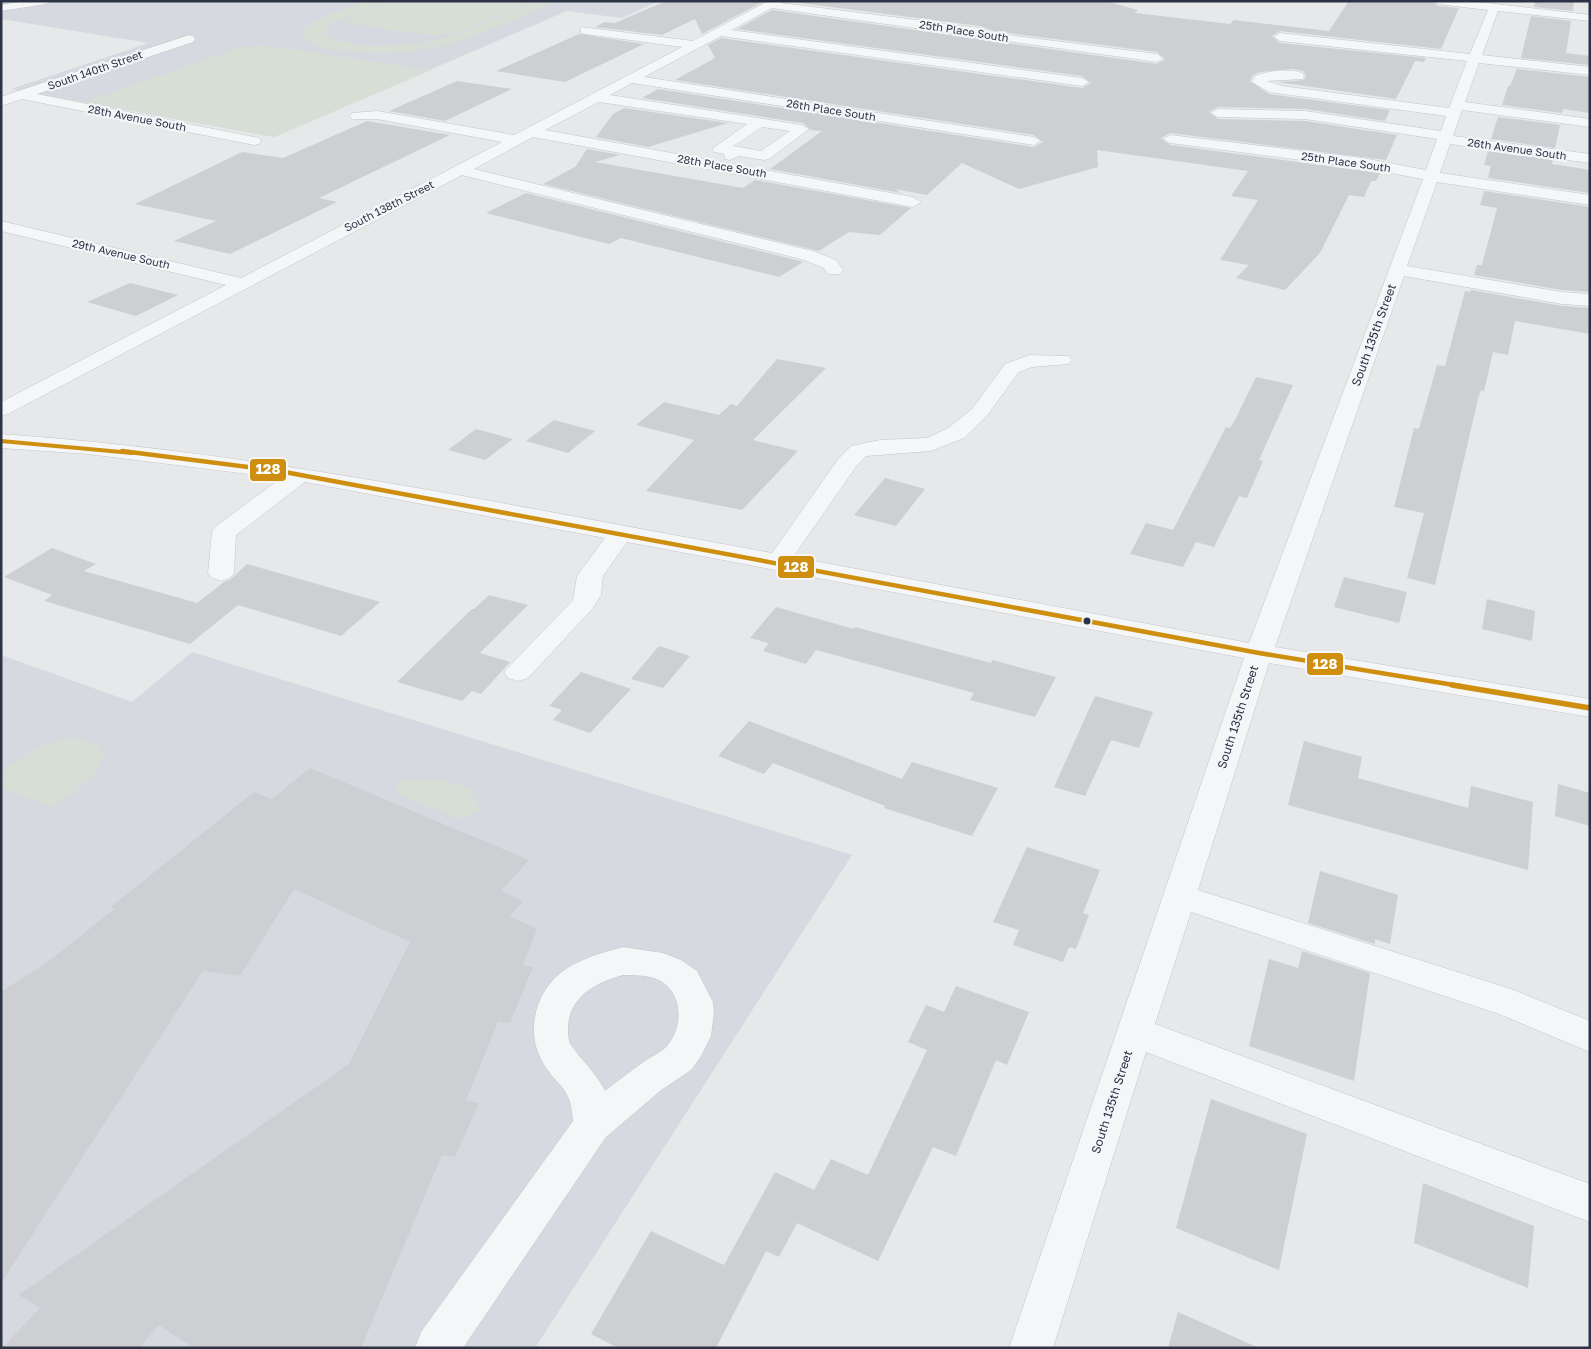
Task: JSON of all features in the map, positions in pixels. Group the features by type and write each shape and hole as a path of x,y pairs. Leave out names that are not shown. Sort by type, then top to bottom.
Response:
{"street":[{"path":"4,8 46,1"},
{"path":"1438,1 1494,8 1522,6 1590,18"},
{"name":"South 138th Street","path":"1,410 774,3"},
{"name":"25th Place South","path":"774,3 847,16 896,19 980,32 1006,28 1028,28 1055,37 1113,47"},
{"name":"South 135th Street","path":"1031,1348 1259,653 1431,176 1494,8"},
{"path":"585,30 694,45"},
{"path":"720,32 1082,82"},
{"path":"1280,38 1456,58 1475,57 1590,71"},
{"name":"South 140th Street","path":"1,102 190,39"},
{"path":"1102,63 1113,47 1157,58"},
{"path":"1298,76 1270,75 1260,79 1259,82 1269,88 1451,122"},
{"name":"26th Place South","path":"629,79 1034,141"},
{"name":"28th Avenue South","path":"20,95 254,141"},
{"path":"595,97 760,122 802,129 764,156 719,149 760,122"},
{"path":"1218,113 1292,114 1373,126 1451,122 1590,122"},
{"name":"28th Place South","path":"357,116 378,115 716,165 913,202"},
{"name":"26th Avenue South","path":"1451,122 1590,160"},
{"name":"25th Place South","path":"1170,139 1363,163 1431,176 1590,200"},
{"path":"716,165 736,151"},
{"path":"460,170 808,255 830,264 834,270"},
{"name":"29th Avenue South","path":"1,226 241,283"},
{"path":"1397,270 1562,298 1590,300"},
{"path":"778,562 847,463 859,451 880,447 931,444 956,433 979,413 1012,368 1029,361 1062,360"},
{"path":"1,441 88,447 300,475 778,562 1259,653 1590,708"},
{"path":"221,573 220,563 224,532 300,475"},
{"path":"518,672 584,604 588,596 590,576 621,533"},
{"path":"1179,896 1511,1003 1590,1037"},
{"path":"438,1348 592,1125 655,1074 680,1058 694,1036 698,1012 691,990 674,972 650,962 623,961 595,968 571,982 555,1003 550,1026 554,1050 570,1068 589,1098 592,1125"},
{"path":"1135,1032 1590,1203"}],"shaded area":[{"path":"1,1 659,1 622,18 567,11 274,137 11,89 149,43 1,19"},
{"path":"365,1 388,1 333,22 325,29 326,35 337,41 369,46 423,43 456,35 535,1 557,1 479,34 429,48 403,52 374,53 333,50 310,43 302,36 304,28 323,17"},
{"path":"391,1 532,1 453,34 443,33 436,36 344,23 351,20 342,19"},
{"path":"263,45 431,70 274,137 85,102 241,47"},
{"path":"192,652 852,855 535,1348 1,1348 1,655 132,702"},
{"path":"76,738 94,743 102,751 102,760 97,770 87,781 54,807 1,788 1,773 19,760 45,745"},
{"path":"441,779 470,789 481,810 464,818 457,818 397,794 396,785 403,780"}],"building":[{"path":"666,1 764,1 702,34 695,19 662,35 595,27 605,22 615,23"},
{"path":"784,1 1105,1 1138,10 1135,13 1230,24 1234,20 1329,31 1349,1 1431,1 1438,6 1459,8 1441,49 1280,31 1272,36 1280,43 1426,58 1424,62 1415,61 1396,99 1277,82 1304,80 1306,75 1303,71 1291,69 1260,72 1253,75 1250,81 1269,94 1390,110 1385,121 1305,109 1218,107 1209,112 1218,119 1305,121 1397,135 1386,160 1170,133 1161,138 1170,145 1380,173 1376,181 1371,181 1364,197 1349,195 1320,253 1285,290 1236,278 1249,265 1220,260 1258,200 1231,196 1248,171 1097,150 1098,167 1019,189 962,163 927,195 895,189 901,193 770,169 822,131 811,130 803,123 642,98 658,89 1034,147 1043,142 1034,135 675,80 715,58 708,45 721,38 1082,88 1091,83 1082,76 737,29 772,10 1157,64 1165,59 1157,52 993,31 980,26"},
{"path":"1535,1 1574,1 1573,11 1534,7"},
{"path":"1531,16 1571,21 1566,53 1590,56 1590,65 1521,58"},
{"path":"579,34 644,44 565,82 496,71"},
{"path":"1517,69 1590,77 1590,113 1563,109 1562,113 1502,105 1508,86 1510,86"},
{"path":"457,81 512,89 445,121 389,111"},
{"path":"624,108 728,123 648,147 596,137 613,114"},
{"path":"1498,117 1560,125 1555,148 1491,139"},
{"path":"367,121 450,135 319,198 337,202 230,254 174,241 216,221 135,204 242,152 283,158"},
{"path":"587,149 620,155 595,162 743,188 755,180 911,208 880,235 849,232 819,251 543,184 575,167"},
{"path":"1488,151 1553,160 1552,164 1590,170 1590,193 1488,178 1491,166 1484,165"},
{"path":"1484,191 1590,207 1590,292 1562,290 1474,275 1477,265 1482,265 1497,208 1480,205"},
{"path":"526,193 803,262 779,277 621,238 609,244 486,213"},
{"path":"130,283 178,295 136,316 87,302"},
{"path":"1471,290 1562,306 1590,308 1590,334 1515,321 1508,355 1493,352 1484,391 1481,390 1478,399 1435,585 1407,578 1424,513 1394,507 1414,428 1419,429 1437,365 1445,366 1465,291 1470,292"},
{"path":"777,359 826,368 753,440 798,451 742,510 646,491 694,440 636,425 664,402 719,415 731,404 737,406"},
{"path":"1256,377 1293,385 1259,460 1263,461 1247,498 1239,496 1214,547 1196,542 1183,567 1130,554 1146,523 1173,530 1226,427 1230,428 1235,420"},
{"path":"554,420 595,431 568,453 526,441"},
{"path":"476,429 513,439 485,460 448,450"},
{"path":"885,478 925,489 896,526 854,515"},
{"path":"52,548 96,564 84,571 197,603 224,582 231,579 247,564 380,602 341,636 238,605 190,644 44,601 52,595 4,577"},
{"path":"1344,577 1407,592 1399,623 1334,607"},
{"path":"489,595 528,605 480,653 510,662 481,694 472,691 462,701 397,682 472,609"},
{"path":"1487,599 1535,611 1532,641 1482,629"},
{"path":"776,607 854,629 855,627 991,663 992,660 1056,677 1035,717 970,700 974,693 816,650 806,664 763,651 769,643 750,638"},
{"path":"659,646 690,656 663,688 631,679"},
{"path":"581,672 631,689 590,733 553,720 562,710 549,706"},
{"path":"1095,696 1153,712 1139,748 1111,740 1085,796 1054,787"},
{"path":"749,721 902,779 912,762 998,788 972,836 884,808 885,806 773,763 764,774 718,756"},
{"path":"1304,741 1362,757 1358,778 1468,808 1471,786 1533,802 1528,870 1288,805"},
{"path":"310,768 529,860 501,891 523,901 510,916 537,929 523,965 533,967 510,1023 498,1022 466,1100 479,1103 455,1157 442,1155 361,1348 194,1348 159,1325 139,1348 2,1348 40,1308 19,1295 349,1064 410,942 294,889 240,976 203,971 1,1283 1,992 52,959 114,909 111,907 254,792 272,799"},
{"path":"1558,784 1590,793 1590,826 1555,816"},
{"path":"1027,847 1100,870 1083,913 1089,915 1076,949 1069,947 1063,962 1013,945 1019,930 993,922"},
{"path":"1320,871 1398,895 1390,944 1375,939 1375,944 1308,923"},
{"path":"1302,951 1370,973 1354,1081 1249,1046 1269,959 1298,968"},
{"path":"956,986 1029,1012 1007,1065 996,1060 956,1156 933,1147 878,1261 797,1223 779,1257 766,1251 716,1348 618,1348 591,1334 651,1231 724,1265 775,1172 814,1190 831,1159 868,1175 927,1050 908,1042 926,1005 944,1012"},
{"path":"1211,1099 1307,1134 1279,1270 1176,1228"},
{"path":"1423,1183 1534,1226 1528,1288 1414,1243"},
{"path":"1178,1312 1259,1348 1168,1348"}],"transit line":[{"name":"128","path":"1,441 88,447 279,471 1259,653 1590,708"}]}
